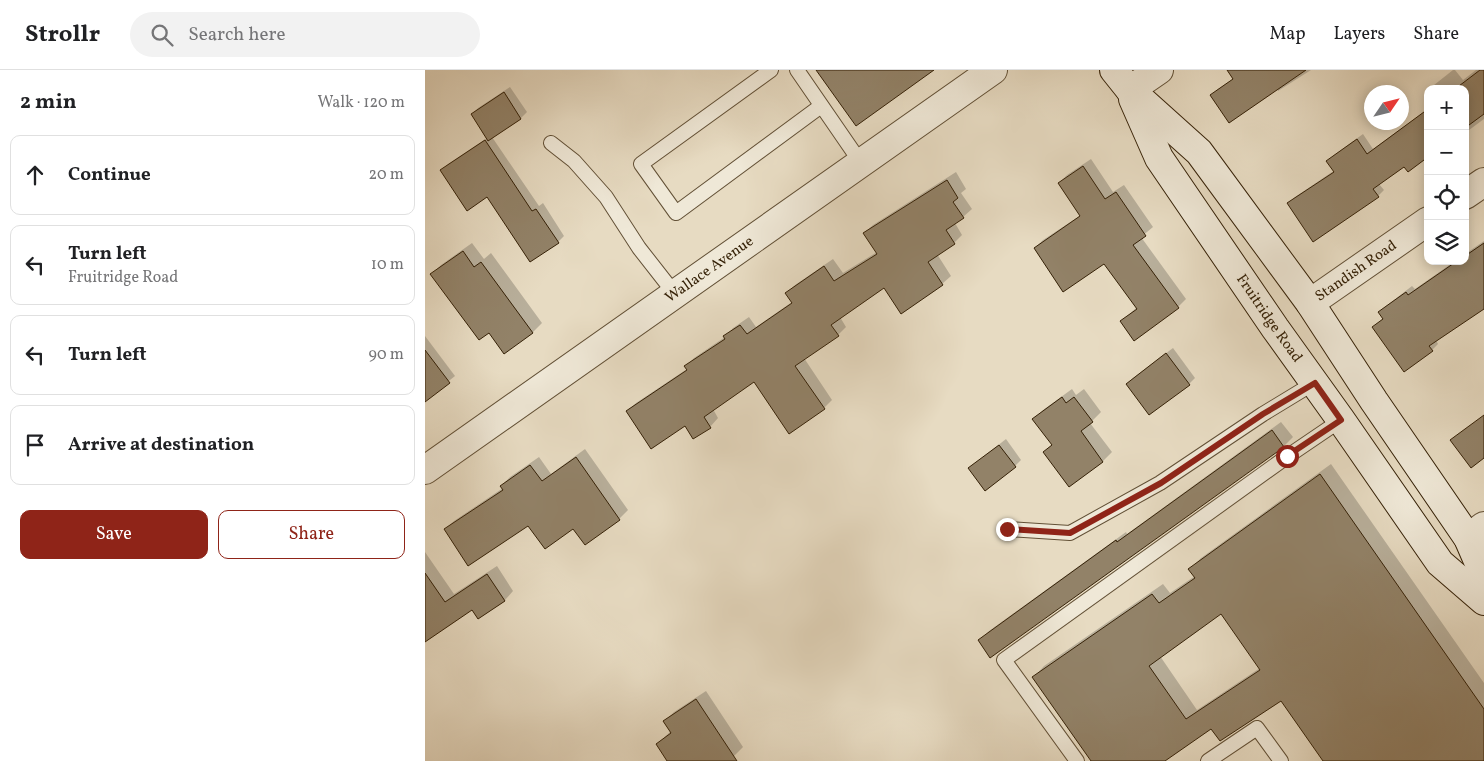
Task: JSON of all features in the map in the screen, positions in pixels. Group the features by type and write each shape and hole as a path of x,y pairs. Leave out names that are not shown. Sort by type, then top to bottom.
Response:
{"main road":[{"name":"Wallace Avenue","path":"425,470 993,70"},
{"path":"1122,80 1159,70"},
{"path":"1122,80 1199,152 1310,303 1375,401 1476,532 1484,574"},
{"name":"Fruitridge Road","path":"1122,80 1159,158 1275,328 1440,563 1484,601"},
{"path":"1469,192 1484,182"},
{"name":"Standish Road","path":"1310,303 1424,224"}],"lane":[{"path":"771,70 641,164 676,213 821,106"},
{"path":"797,70 861,163"},
{"path":"551,143 574,161 606,197 639,248 675,294"},
{"path":"1007,529 1070,533 1161,483 1263,414 1315,383"},
{"path":"1077,761 1004,660 1287,456 1341,420"},
{"path":"1208,761 1257,728 1281,761"}],"building":[{"path":"816,70 934,70 856,126"},
{"path":"1227,70 1306,70 1229,123 1210,95 1233,79"},
{"path":"1480,70 1484,70 1484,114 1469,125 1469,85 1460,85"},
{"path":"504,92 521,119 488,141 471,114"},
{"path":"1424,112 1424,160 1408,172 1404,167 1373,189 1379,197 1313,242 1287,203 1334,172 1326,161 1357,139 1367,154 1400,130 1409,130 1409,123"},
{"path":"485,140 532,211 536,209 559,243 530,262 487,197 467,211 440,170"},
{"path":"1083,166 1105,199 1116,192 1146,236 1133,245 1179,308 1134,341 1120,321 1137,309 1104,264 1063,292 1034,248 1080,216 1058,183"},
{"path":"947,180 958,198 953,202 964,218 946,230 955,244 928,262 943,285 901,314 884,288 831,325 839,336 795,366 825,409 789,434 754,382 704,417 711,428 693,439 685,426 651,449 626,411 687,370 684,366 725,339 723,336 740,325 747,334 792,303 785,293 824,266 834,281 877,254 863,233"},
{"path":"1484,243 1484,309 1429,346 1433,351 1404,372 1372,327 1383,319 1378,312 1406,292 1408,295 1451,265 1469,265 1469,253"},
{"path":"463,251 474,267 481,262 533,333 504,354 489,333 479,340 430,274"},
{"path":"425,350 450,383 425,402"},
{"path":"1166,353 1190,385 1149,415 1126,384"},
{"path":"1062,397 1066,403 1074,397 1093,422 1081,431 1103,462 1069,487 1043,452 1052,445 1032,419"},
{"path":"1484,415 1484,458 1471,468 1450,440"},
{"path":"1272,430 1284,447 990,658 978,640"},
{"path":"999,445 1016,467 985,491 968,468"},
{"path":"576,457 620,520 585,545 573,529 545,549 528,526 468,566 444,529 503,490 500,486 530,465 542,481"},
{"path":"1320,474 1484,709 1484,761 1323,761 1281,701 1220,741 1211,729 1165,761 1091,761 1032,677 1152,594 1159,603 1195,578 1188,569","holes":["1221,614 1260,670 1186,719 1149,666"]},
{"path":"425,573 445,602 487,574 505,601 478,619 472,610 425,642"},
{"path":"696,699 737,761 667,761 656,744 671,733 663,721"}],"route":[{"path":"1007,529 1070,533 1161,483 1263,414 1315,383 1341,420 1287,456"}]}
